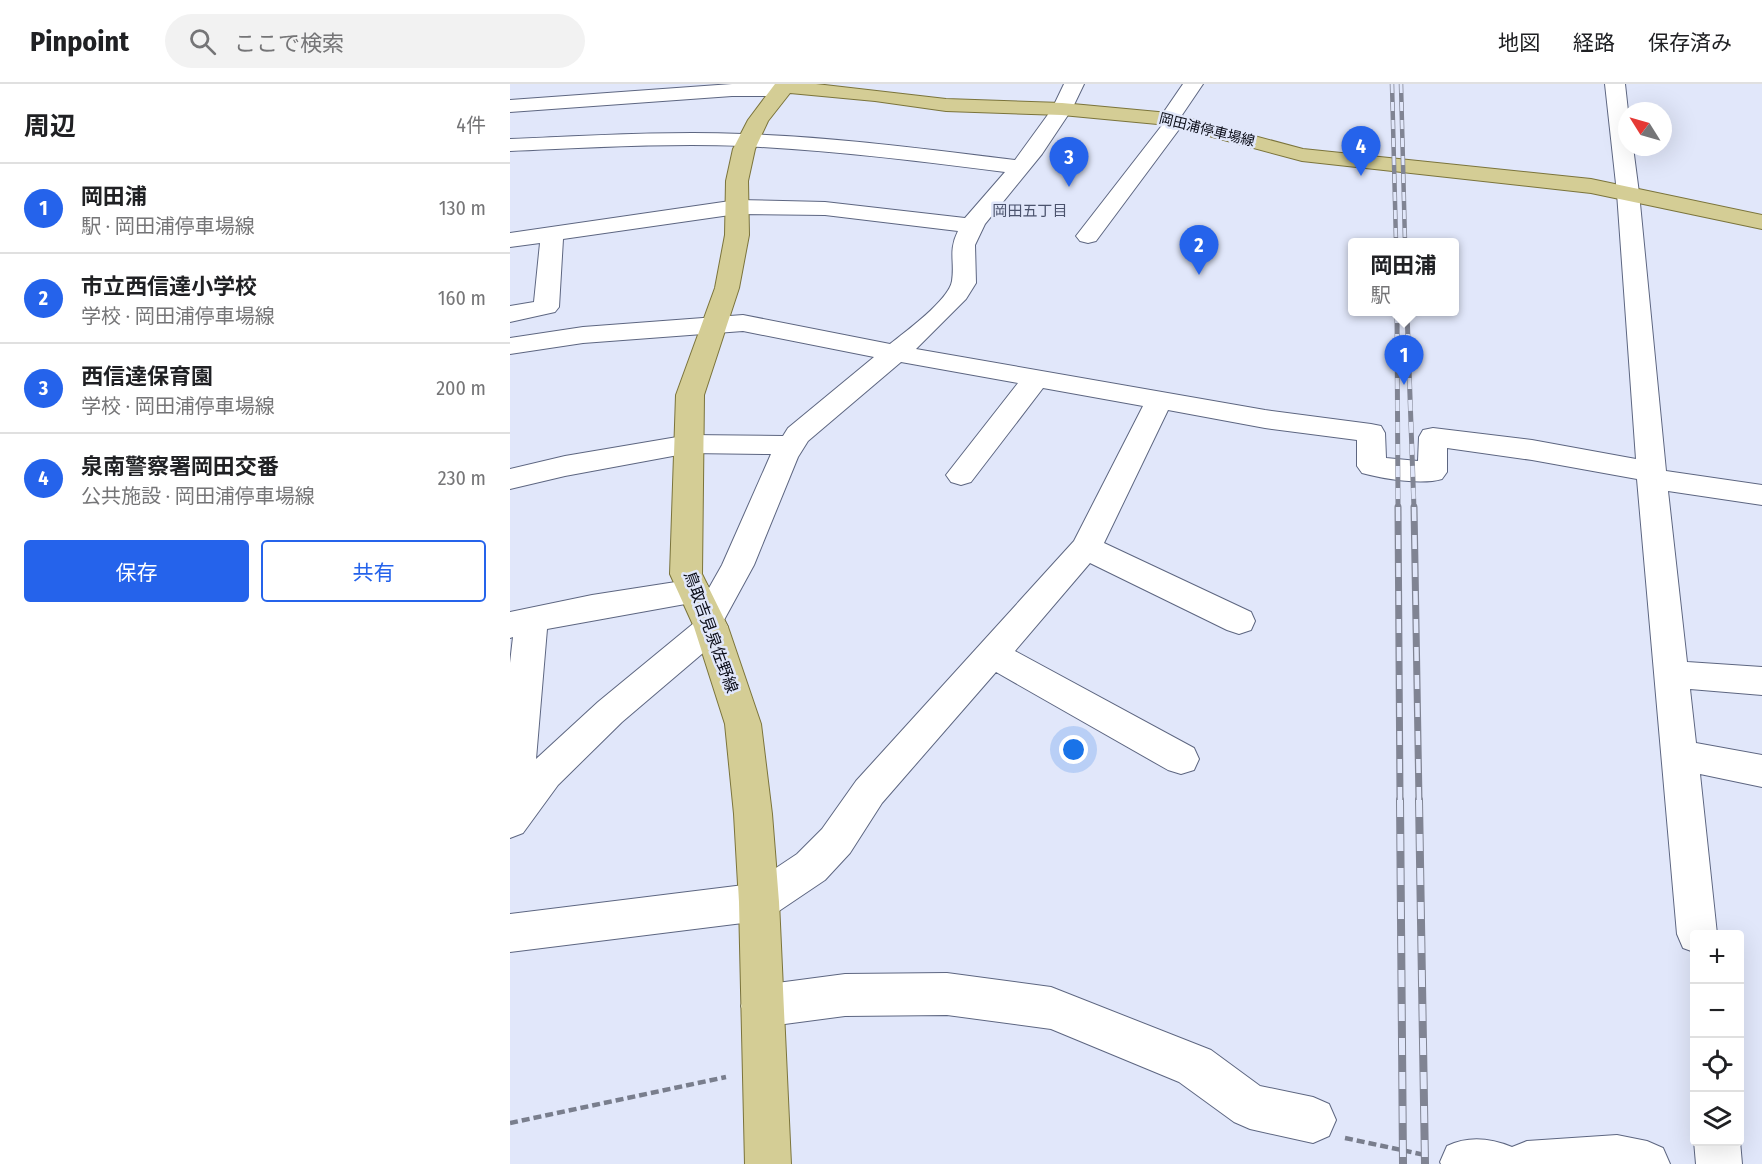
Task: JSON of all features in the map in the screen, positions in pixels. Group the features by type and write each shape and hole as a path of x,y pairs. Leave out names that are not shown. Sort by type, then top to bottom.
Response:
{"main road":[{"name":"岡田浦停車場線","path":"784,87 875,95 958,106 1062,110 1173,120 1321,158 1488,174 1628,193 1762,222"},
{"name":"鳥取吉見泉佐野線","path":"768,1164 759,902 753,814 743,724 705,612 686,574 690,395 727,288 736,235 737,181 748,141 758,120 784,87"}],"street":[{"path":"524,779 610,712 705,612 738,565 784,457 798,435 895,353 954,299 964,283 963,245 972,226 1035,150 1062,110 1074,84"},
{"path":"1088,236 1173,120 1193,84"},
{"path":"1615,84 1628,193 1652,476 1697,930"},
{"path":"510,106 784,87"},
{"path":"510,145 701,139 748,141 828,146 1021,167"},
{"path":"510,240 736,207 816,206 883,212 972,226"},
{"path":"510,314 546,307 552,234"},
{"path":"510,346 583,335 743,323 895,353 1265,419 1371,433 1372,466 1432,472 1433,437 1532,450 1652,476 1762,495"},
{"path":"961,475 1037,378"},
{"path":"510,933 759,902 811,867 829,847 869,792 1086,548 1160,399"},
{"path":"510,479 565,466 689,444 740,443 791,446"},
{"path":"1086,548 1239,621"},
{"path":"510,821 524,779 520,622 592,607 705,612"},
{"path":"992,654 1180,759"},
{"path":"1671,674 1762,681"},
{"path":"1679,755 1762,771"},
{"path":"762,1006 845,995 947,994 1051,1008 1195,1066 1250,1106 1313,1120"},
{"path":"1717,1146 1719,1164"},
{"path":"1527,1164 1617,1158 1647,1164"}],"path":[{"path":"510,1122 765,1069"},
{"path":"1313,1120 1348,1139 1480,1163"}],"railway":[{"path":"1392,84 1396,238"},
{"path":"1401,84 1405,238"},
{"path":"1397,316 1398,509"},
{"path":"1407,316 1414,509"},
{"path":"1398,507 1400,801"},
{"path":"1414,507 1419,801"},
{"path":"1400,800 1403,1164"},
{"path":"1419,800 1425,1164"}],"place":[{"name":"泉南警察署岡田交番","path":"1361,176"},
{"name":"西信達保育園","path":"1069,187"},
{"name":"市立西信達小学校","path":"1199,275"},
{"name":"岡田浦","path":"1404,385"}],"district":[{"name":"岡田五丁目","path":"1030,211"}]}
